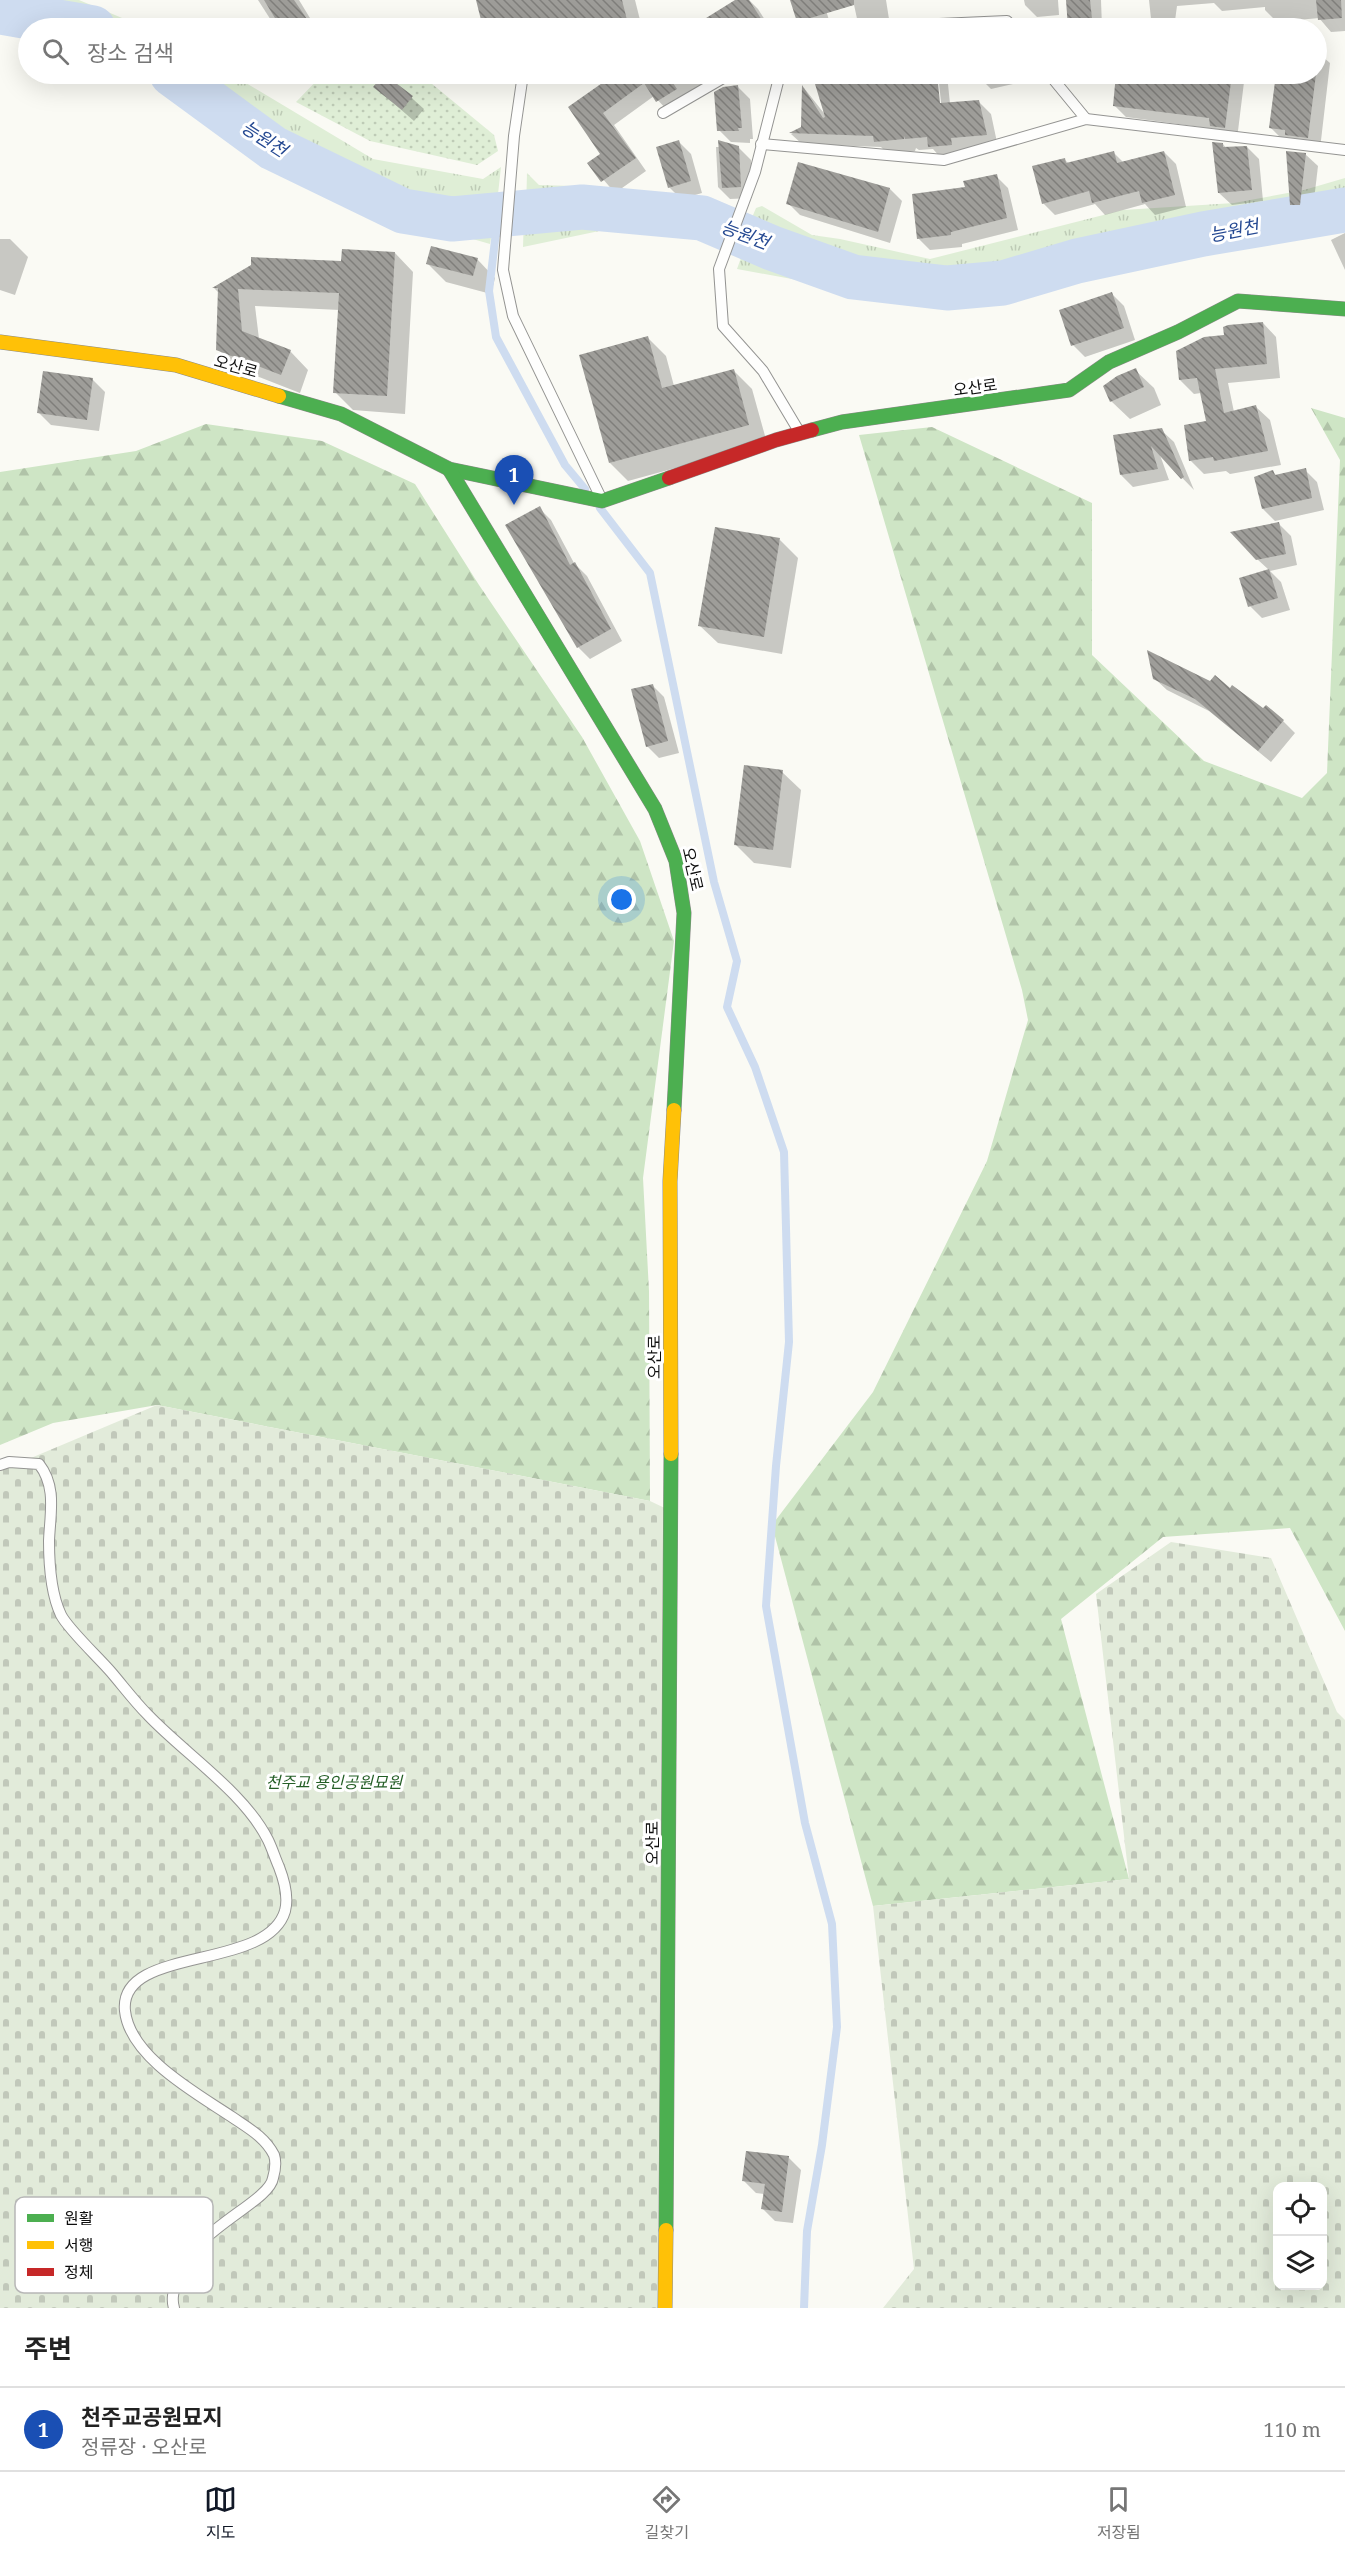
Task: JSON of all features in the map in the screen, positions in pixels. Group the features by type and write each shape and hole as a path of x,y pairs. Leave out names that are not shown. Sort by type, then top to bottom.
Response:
{"street":[{"name":"오산로","path":"0,342 176,365 341,414 449,470 601,501 800,433 842,422 1069,390 1109,362 1178,332 1238,301 1319,305 1345,309"},
{"name":"오산로","path":"449,470 655,809 676,861 684,913 670,1181 671,1511 665,2308"}],"lane":[{"path":"522,84 514,136 503,270 513,316 601,501"},
{"path":"663,113 713,84"},
{"path":"777,84 754,172 719,269 723,326 763,371 800,433"},
{"path":"1057,84 1086,119"},
{"path":"761,144 944,160 1086,119 1345,150"},
{"path":"0,1465 9,1462 39,1464 48,1475 52,1490 49,1546 53,1584 62,1616 149,1716 238,1799 267,1838 286,1884 285,1912 270,1932 253,1943 172,1965 143,1977 128,1991 124,2007 128,2029 141,2049 177,2079 262,2137 275,2158 273,2182 263,2193 213,2230"},
{"path":"174,2293 172,2300 174,2308"}],"green space":[{"path":"0,0 79,0 122,18 82,18 0,5"},
{"path":"0,14 25,18 18,18 18,24 0,22"},
{"path":"176,84 183,84 272,150 402,214 451,222 494,219 490,244 400,218 272,154"},
{"path":"196,84 248,84 373,159 483,179 501,167 496,212 409,206 278,144"},
{"path":"313,84 432,84 494,135 498,151 477,165 370,141 296,102"},
{"path":"527,173 539,185 573,186 620,200 704,204 727,212 722,223 703,216 582,205 526,211"},
{"path":"1345,178 1345,204 1076,256 1004,277 944,285 856,273 746,232 756,208 762,206 812,235 930,259 1123,210 1234,203 1304,190"},
{"path":"582,210 702,220 721,229 713,243 680,229 647,229 604,230 523,247 524,215"},
{"path":"1345,212 1345,216 1189,241 1073,269 1037,284 940,298 857,291 737,269 747,241 776,254 849,279 949,292 1006,286 1078,262 1204,235"},
{"path":"1311,408 1345,418 1345,1631 1290,1528 1163,1537 1061,1619 1129,1879 873,1906 772,1525 873,1392 987,1161 1028,1020 1022,990 859,435 932,427 1092,503 1092,655 1204,761 1302,798 1327,773 1340,460"},
{"path":"206,424 322,441 415,484 479,585 582,737 640,841 674,941 643,1178 649,1291 650,1501 157,1405 53,1423 0,1445 0,472 136,451"},
{"name":"천주교 용인공원묘원","path":"157,1405 650,1501 671,1511 665,2308 0,2308 0,1471"},
{"path":"1171,1542 1271,1558 1337,1712 1345,1720 1345,2308 883,2308 914,2269 873,1906 1129,1879 1096,1594"}],"building":[{"path":"264,0 294,0 306,18 275,18"},
{"path":"476,0 622,0 626,18 480,18"},
{"path":"735,0 749,0 761,18 706,18"},
{"path":"790,0 854,0 854,5 810,18 796,18"},
{"path":"1066,0 1090,0 1092,18 1067,18"},
{"path":"1316,0 1341,0 1342,18 1318,18"},
{"path":"376,84 397,84 413,96 402,110 373,87"},
{"path":"601,84 643,84 603,113 636,158 601,182 587,163 600,154 568,107"},
{"path":"645,84 674,84 677,89 656,102"},
{"path":"815,84 938,84 940,103 979,100 987,135 951,138 952,145 928,147 927,137 905,139 905,136 904,139 874,142 873,136 789,133 801,127 802,85 823,118 825,117"},
{"path":"1115,84 1231,84 1225,128 1210,126 1209,118 1113,106"},
{"path":"1275,84 1315,84 1308,138 1285,135 1285,130 1269,128"},
{"path":"738,85 742,128 738,128 739,131 717,131 714,92 723,87"},
{"path":"679,140 691,181 668,188 656,147"},
{"path":"718,140 739,146 741,187 722,188"},
{"path":"1212,142 1223,143 1223,147 1247,146 1252,190 1218,193"},
{"path":"1114,151 1117,163 1164,151 1175,195 1142,203 1139,191 1092,203 1089,191 1042,204 1032,166 1065,158 1066,163"},
{"path":"1286,151 1306,153 1300,205 1290,205"},
{"path":"798,162 890,188 878,232 786,204"},
{"path":"997,174 1007,218 951,232 951,235 917,239 912,194 965,187 963,181"},
{"path":"431,246 478,258 473,276 426,264"},
{"path":"342,249 395,252 387,396 333,393 339,293 238,289 242,331 291,350 281,375 216,350 218,288 212,288 251,265 251,257 341,261"},
{"path":"1112,292 1124,328 1071,346 1059,310"},
{"path":"1263,322 1267,364 1215,369 1224,413 1256,405 1268,451 1214,461 1213,457 1189,461 1184,425 1206,421 1197,378 1179,380 1176,351 1204,337 1224,335 1223,327 1228,325"},
{"path":"648,336 662,388 734,369 749,425 609,463 579,355"},
{"path":"1136,368 1144,387 1110,402 1103,386 1117,376"},
{"path":"43,371 93,378 87,420 37,413"},
{"path":"1162,428 1184,477 1181,479 1151,446 1158,469 1120,475 1113,435"},
{"path":"1306,468 1312,498 1262,509 1254,477 1273,470 1275,475"},
{"path":"540,506 570,565 575,562 611,629 577,648 505,525"},
{"path":"1279,522 1286,554 1256,560 1230,532"},
{"path":"715,527 780,538 764,637 698,626"},
{"path":"1269,569 1278,598 1248,607 1239,578"},
{"path":"1147,650 1210,681 1215,675 1230,688 1232,685 1263,708 1266,705 1284,720 1258,751 1195,699 1153,679"},
{"path":"653,684 668,741 646,747 631,689"},
{"path":"744,765 783,770 773,850 734,845"},
{"path":"746,2151 789,2156 782,2212 761,2209 765,2184 742,2181"}],"waterway":[{"name":"능원천","path":"0,12 35,18"},
{"name":"능원천","path":"186,84 273,148 403,211 452,219 582,207 702,218 772,248 853,277 947,288 1003,283 1077,261 1203,234 1345,210"},
{"path":"498,215 489,291 496,337 565,465 585,489"},
{"path":"600,508 650,573 714,882 737,961 727,1007 755,1067 784,1152 789,1342 776,1466 766,1606 805,1823 832,1924 837,2027 822,2145 807,2231 804,2308"}],"traffic: fast":[{"path":"812,430 842,422 1069,390 1109,362 1178,332 1238,301 1345,309"},
{"path":"279,396 341,414 449,469 602,501 669,478"},
{"path":"449,469 655,809 676,861 684,913 674,1110"},
{"path":"666,2230 671,1454"}],"traffic: slow":[{"path":"0,342 176,365 279,396"},
{"path":"671,1454 670,1181 674,1110"},
{"path":"665,2308 666,2230"}],"traffic: jam":[{"path":"669,478 776,440 812,430"}],"place":[{"name":"천주교공원묘지","path":"514,505"}]}
